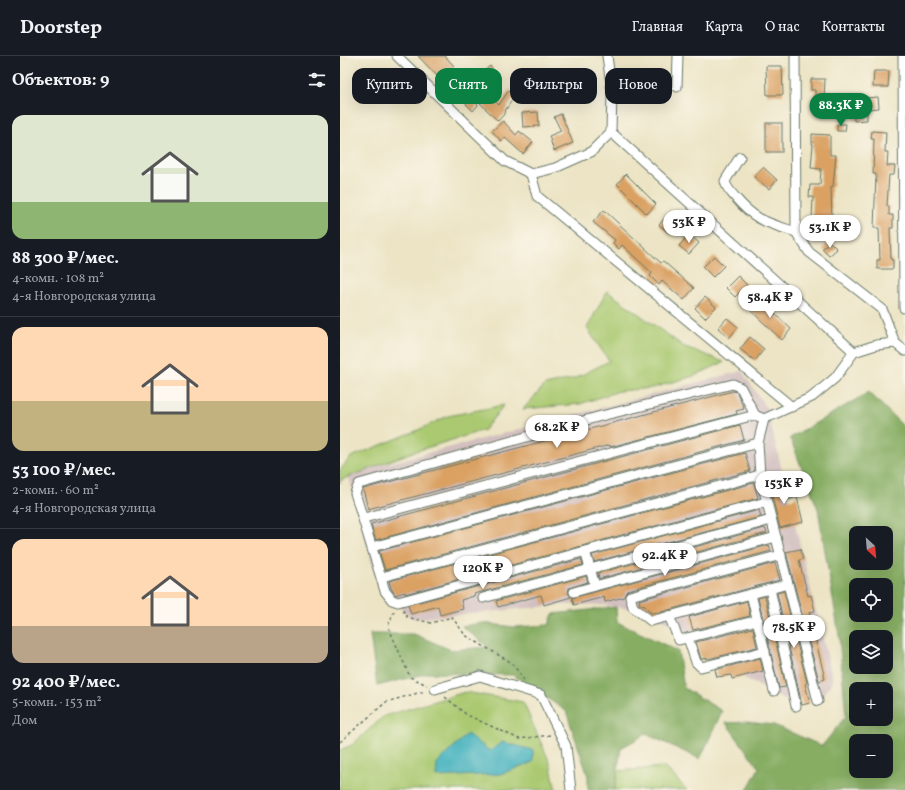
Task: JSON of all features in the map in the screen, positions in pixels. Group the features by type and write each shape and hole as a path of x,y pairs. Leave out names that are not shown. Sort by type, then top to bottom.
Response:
{"street":[{"path":"397,56 505,161 531,174 555,168 591,152 611,132 612,92 607,56"},
{"path":"677,87 678,56"},
{"path":"795,56 796,232 809,252 882,309 895,343 905,352"},
{"path":"903,56 904,308"},
{"path":"611,132 854,352"},
{"path":"740,157 725,181 728,189 748,212 769,224 796,232"},
{"path":"531,174 537,196 792,407"},
{"path":"766,502 398,602 392,600 385,591 382,576 376,562 364,518 355,493 359,484 601,416 733,384 741,388 755,415 764,419 812,397 835,378 854,352 876,345 895,343"},
{"path":"364,518 755,415"},
{"path":"764,419 758,443 760,475 818,701"},
{"path":"372,547 758,443"},
{"path":"382,576 760,475"},
{"path":"483,598 771,520"},
{"path":"574,592 776,537"},
{"path":"585,551 595,586"},
{"path":"781,555 630,596 633,607 651,621 788,584"},
{"path":"770,588 796,706"},
{"path":"751,594 774,691"},
{"path":"669,616 679,640 758,620"},
{"path":"688,638 696,662 701,667 765,651"},
{"path":"435,688 480,676 542,695 566,746 571,790"}],"path":[{"path":"407,617 431,623 452,617 465,635 512,663 532,692"},
{"path":"340,742 386,702 435,688"}],"shaded area":[{"path":"742,371 767,409 833,680 823,697 785,700 715,662 686,631 656,617 632,609 603,605 559,605 414,619 379,590 348,474"}],"green space":[{"path":"607,291 683,346 724,362 694,376 652,388 619,391 580,404 523,409 545,385 576,378 609,361 587,328"},
{"path":"869,392 905,428 905,790 747,790 759,768 726,723 747,722 774,725 822,746 846,716 839,635 818,509 790,438"},
{"path":"504,405 484,430 410,453 341,480 340,483 340,470 351,457 416,431 448,416"},
{"path":"616,607 617,622 678,651 684,688 722,711 700,759 646,734 621,748 615,790 588,790 588,776 566,711 513,675 428,673 377,686 370,634 414,634 451,650 488,647 462,626 482,623 514,627 549,625 553,614"},
{"path":"465,692 523,702 550,763 556,790 340,790 340,750 352,745 384,716"},
{"path":"665,767 687,790 615,790 618,771"}],"water":[{"path":"467,734 490,751 502,742 533,750 533,762 501,774 436,777 437,763"}],"building":[{"path":"418,56 445,56 454,66 452,68 435,68 435,74"},
{"path":"766,66 782,66 783,95 767,95"},
{"path":"874,71 889,71 888,87 873,87"},
{"path":"811,79 825,79 824,99 837,99 837,112 816,113 815,90 811,90"},
{"path":"509,90 510,103 505,111 506,112 498,121 481,104 499,105 502,104 502,100"},
{"path":"878,97 879,108 867,109 867,120 854,121 853,99"},
{"path":"466,104 478,105 473,111"},
{"path":"538,112 539,126 523,127 522,113"},
{"path":"561,114 573,143 554,151 549,136 561,131 554,117"},
{"path":"503,121 516,135 519,131 533,142 523,154 505,138 501,141 492,131"},
{"path":"766,123 782,123 782,152 766,152"},
{"path":"837,124 846,124 845,131 837,131"},
{"path":"872,131 886,132 885,152 888,152 887,166 895,166 894,175 889,175 887,206 889,206 889,215 893,215 893,228 890,228 891,260 893,260 893,269 877,269 877,260 880,260 879,228 874,228 876,174 873,174 874,139 871,139"},
{"path":"812,134 830,135 830,155 836,155 833,187 831,187 832,220 812,219 813,197 809,197 810,185 820,185 821,169 811,168 813,144"},
{"path":"763,167 777,180 769,189 754,177"},
{"path":"626,174 656,204 647,214 617,184"},
{"path":"604,210 661,263 663,261 694,288 684,300 662,281 659,285 650,276 652,273 622,245 619,249 613,243 615,240 593,222"},
{"path":"667,215 677,224 669,233 659,225"},
{"path":"689,234 699,243 689,254 679,246"},
{"path":"830,242 837,249 829,256 822,249"},
{"path":"714,256 724,266 713,277 703,267"},
{"path":"738,276 747,285 735,297 726,288"},
{"path":"705,297 716,307 705,318 695,308"},
{"path":"758,298 791,329 782,340 748,308"},
{"path":"727,318 738,327 729,338 718,328"},
{"path":"750,337 764,349 755,361 740,349"},
{"path":"733,391 737,392 744,409 736,411 737,414 610,447 610,445 368,509 363,489"},
{"path":"740,425 744,440 376,540 373,532 371,524"},
{"path":"745,453 750,471 385,570 379,551"},
{"path":"776,473 784,501 797,497 803,522 780,528 767,476"},
{"path":"754,483 758,498 405,594 405,592 395,595 389,581"},
{"path":"759,510 761,517 594,562 592,555"},
{"path":"765,528 767,533 599,579 598,573"},
{"path":"769,545 771,551 628,590 624,597 605,602 604,597 574,605 572,598"},
{"path":"800,549 803,559 799,560 808,596 811,595 815,611 809,612 825,679 819,681 786,552"},
{"path":"581,559 583,565 474,594 474,596 461,600 463,609 440,615 438,606 411,614 408,605"},
{"path":"775,563 780,580 661,612 651,613 645,606 640,605 639,600"},
{"path":"586,576 588,582 569,588 568,593 571,597 544,605 541,595 498,607 496,601"},
{"path":"784,591 807,683 805,684 810,703 802,705 777,593"},
{"path":"765,596 786,687 779,688 758,598"},
{"path":"747,601 750,616 693,630 689,617"},
{"path":"753,628 757,647 712,658 701,659 696,642"},
{"path":"760,658 763,671 732,679 731,675 717,677 715,670"}]}
